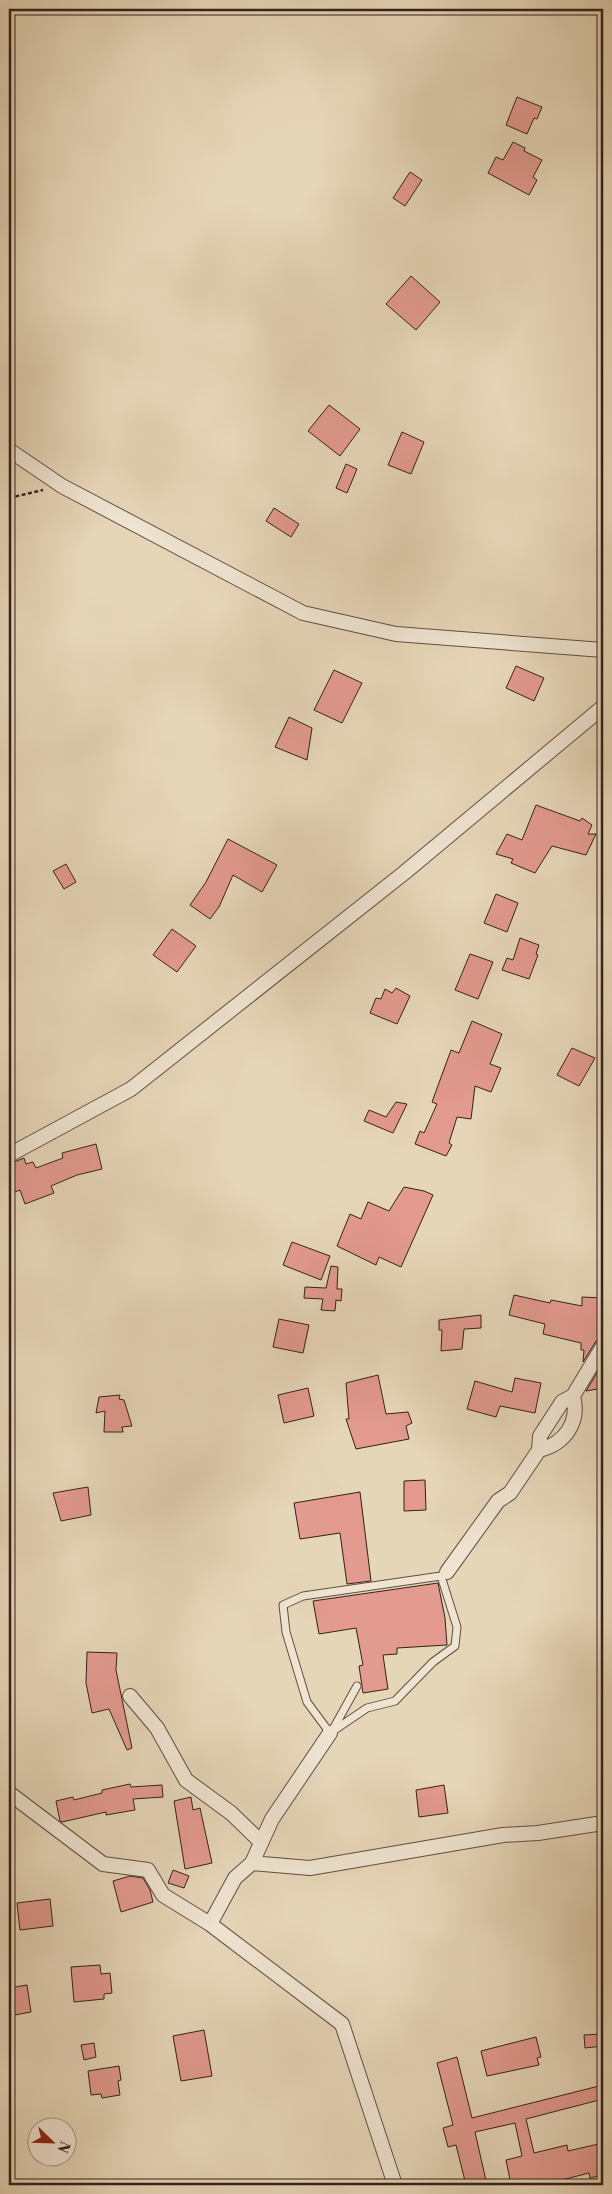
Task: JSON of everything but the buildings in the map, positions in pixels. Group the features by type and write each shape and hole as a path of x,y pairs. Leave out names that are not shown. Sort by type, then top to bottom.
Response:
{"street":[{"path":"9,450 62,486 303,613 396,634 603,650"},
{"path":"9,1155 132,1089 404,872 603,707"},
{"path":"444,1574 498,1501 510,1493 539,1450 540,1436 562,1402 573,1396 603,1346"},
{"path":"539,1450 550,1447 568,1434 577,1410 573,1396"},
{"path":"130,1696 157,1728 186,1780 231,1813 261,1842"},
{"path":"210,1924 235,1878 252,1863 272,1819 330,1733"},
{"path":"9,1794 103,1864 148,1870 163,1895 210,1924 342,2024 395,2185"},
{"path":"252,1863 310,1868 503,1835 538,1833 603,1823"}],"lane":[{"path":"444,1574 457,1627 456,1646 433,1662 395,1701 368,1708 330,1733 307,1702 286,1632 283,1605 302,1596 444,1574"},
{"path":"330,1733 357,1686"}],"path":[{"path":"9,498 62,486"}]}
